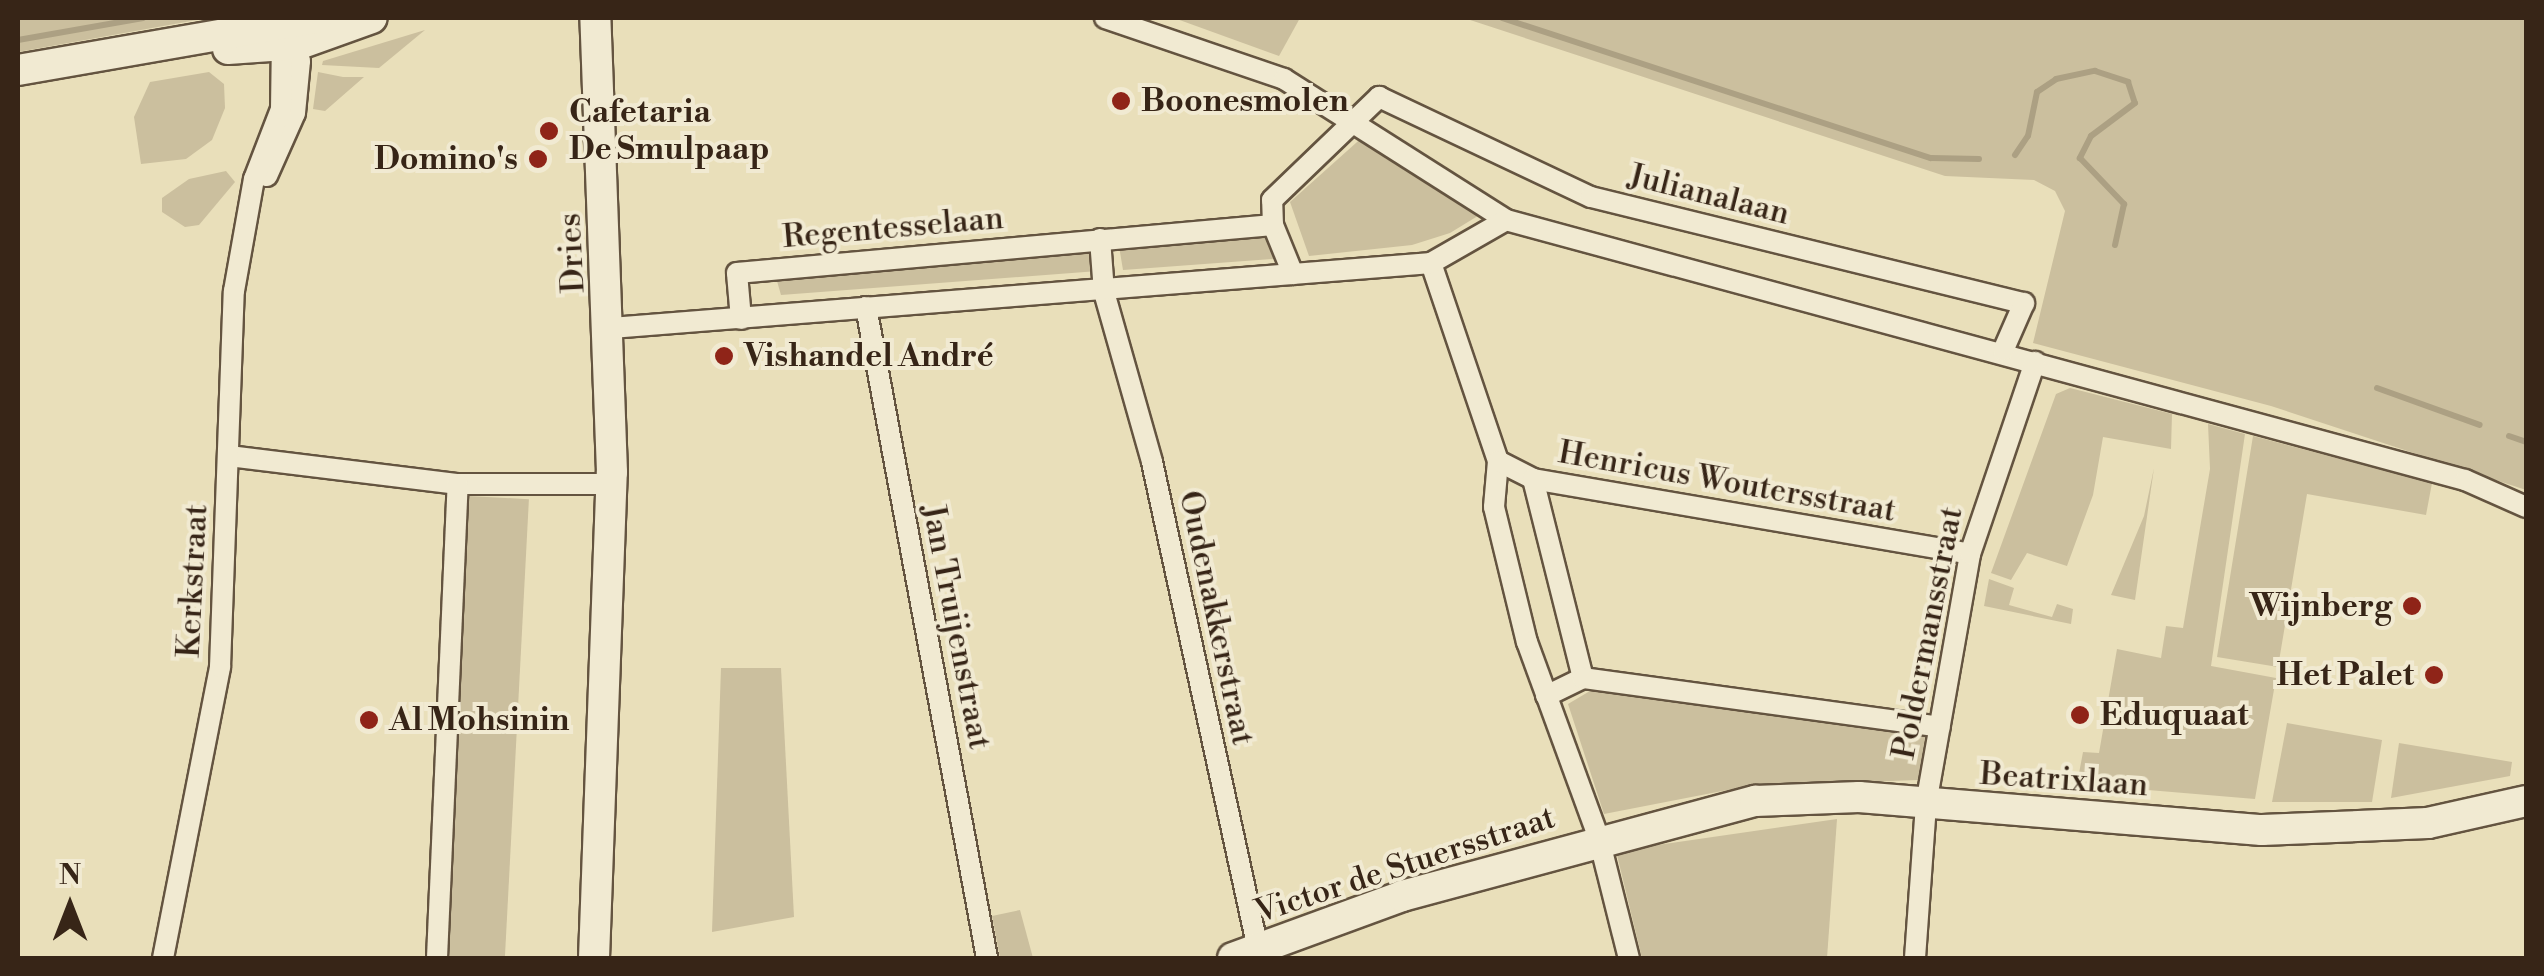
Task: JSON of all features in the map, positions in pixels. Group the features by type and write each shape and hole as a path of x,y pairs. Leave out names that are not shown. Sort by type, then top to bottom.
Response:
{"street":[{"path":"287,38 316,18"},
{"path":"18,70 155,50 287,38 372,18"},
{"name":"Dries","path":"594,958 611,484 611,328 595,18"},
{"path":"1105,18 1284,79 1506,220 2003,351 2465,480 2526,507"},
{"name":"Kerkstraat","path":"163,958 220,667 234,291 251,204 280,109 287,38"},
{"name":"Julianalaan","path":"1354,120 1379,97 1591,197 2024,304 2003,351"},
{"path":"1293,274 1273,225 1272,200 1354,120"},
{"path":"611,328 1104,292 1431,263 1506,220"},
{"name":"Regentesselaan","path":"742,318 737,273 1273,225"},
{"path":"1100,239 1104,292"},
{"path":"1431,263 1498,461 1494,507 1546,696 1600,839 1630,958"},
{"name":"Oudenakkerstraat","path":"1104,292 1152,462 1250,956"},
{"name":"Jan Truijenstraat","path":"866,307 987,958"},
{"name":"Poldermansstraat","path":"1915,958 1926,804 1970,554 2035,362"},
{"path":"229,456 458,484 611,484"},
{"name":"Henricus Woutersstraat","path":"1498,461 1533,479 1970,554"},
{"path":"1533,479 1583,678"},
{"path":"437,958 458,484"},
{"path":"1546,696 1583,678 1940,727"},
{"name":"Beatrixlaan","path":"1600,839 1756,800 1860,797 2262,830 2428,823 2526,801"},
{"name":"Victor de Stuersstraat","path":"1250,956 1402,896 1600,839"}],"shaded area":[{"path":"18,18 208,18 18,52"},
{"path":"1174,18 1300,18 1279,56"},
{"path":"1464,18 2526,18 2526,490 2271,406 2033,343 2065,211 2055,191 2034,180 1945,176"},
{"path":"425,30 379,68 322,65 323,61"},
{"path":"209,72 224,84 225,108 212,140 186,159 141,164 134,117 150,82"},
{"path":"318,72 364,77 325,111 313,109"},
{"path":"1366,134 1481,214 1450,233 1412,245 1309,256 1290,202"},
{"path":"226,171 235,182 199,225 185,227 162,212 162,198 189,179"},
{"path":"1270,232 1286,258 1123,270 1118,240"},
{"path":"1092,244 1098,271 781,295 775,274"},
{"path":"2070,388 2172,414 2171,449 2103,437 2093,495 2067,566 2027,553 2011,580 1991,573 2056,394"},
{"path":"2208,424 2245,434 2211,666 2276,678 2255,799 2077,784 2083,752 2099,753 2117,649 2161,658 2166,626 2183,628 2210,469"},
{"path":"2253,436 2432,483 2426,515 2307,494 2278,667 2217,657"},
{"path":"2154,468 2135,600 2111,595 2144,516"},
{"path":"468,496 529,499 505,958 444,958"},
{"path":"1989,579 2014,588 2009,605 2052,617 2057,604 2073,609 2071,624 1984,606"},
{"path":"721,668 781,668 794,917 712,932"},
{"path":"1595,688 1925,737 1918,780 1748,786 1604,814 1568,704"},
{"path":"2287,723 2382,740 2372,802 2272,802"},
{"path":"2399,743 2512,762 2510,776 2391,798"},
{"path":"1837,819 1827,958 1642,958 1616,851"},
{"path":"1020,910 1033,958 1000,958 992,916"}],"waterway":[{"path":"18,40 143,18"},
{"path":"1502,18 1931,158 1979,159"},
{"path":"2015,155 2028,136 2037,92 2056,79 2095,71 2128,82 2135,103 2091,136 2080,158 2124,204 2115,245"},
{"path":"2377,388 2480,425"},
{"path":"2509,436 2526,442"}],"place":[{"name":"Boonesmolen","path":"1121,101"},
{"name":"Cafetaria De Smulpaap","path":"549,131"},
{"name":"Domino's","path":"538,159"},
{"name":"Vishandel André","path":"724,356"},
{"name":"Wijnberg","path":"2412,606"},
{"name":"Het Palet","path":"2434,675"},
{"name":"Eduquaat","path":"2080,715"},
{"name":"Al Mohsinin","path":"369,720"}]}
